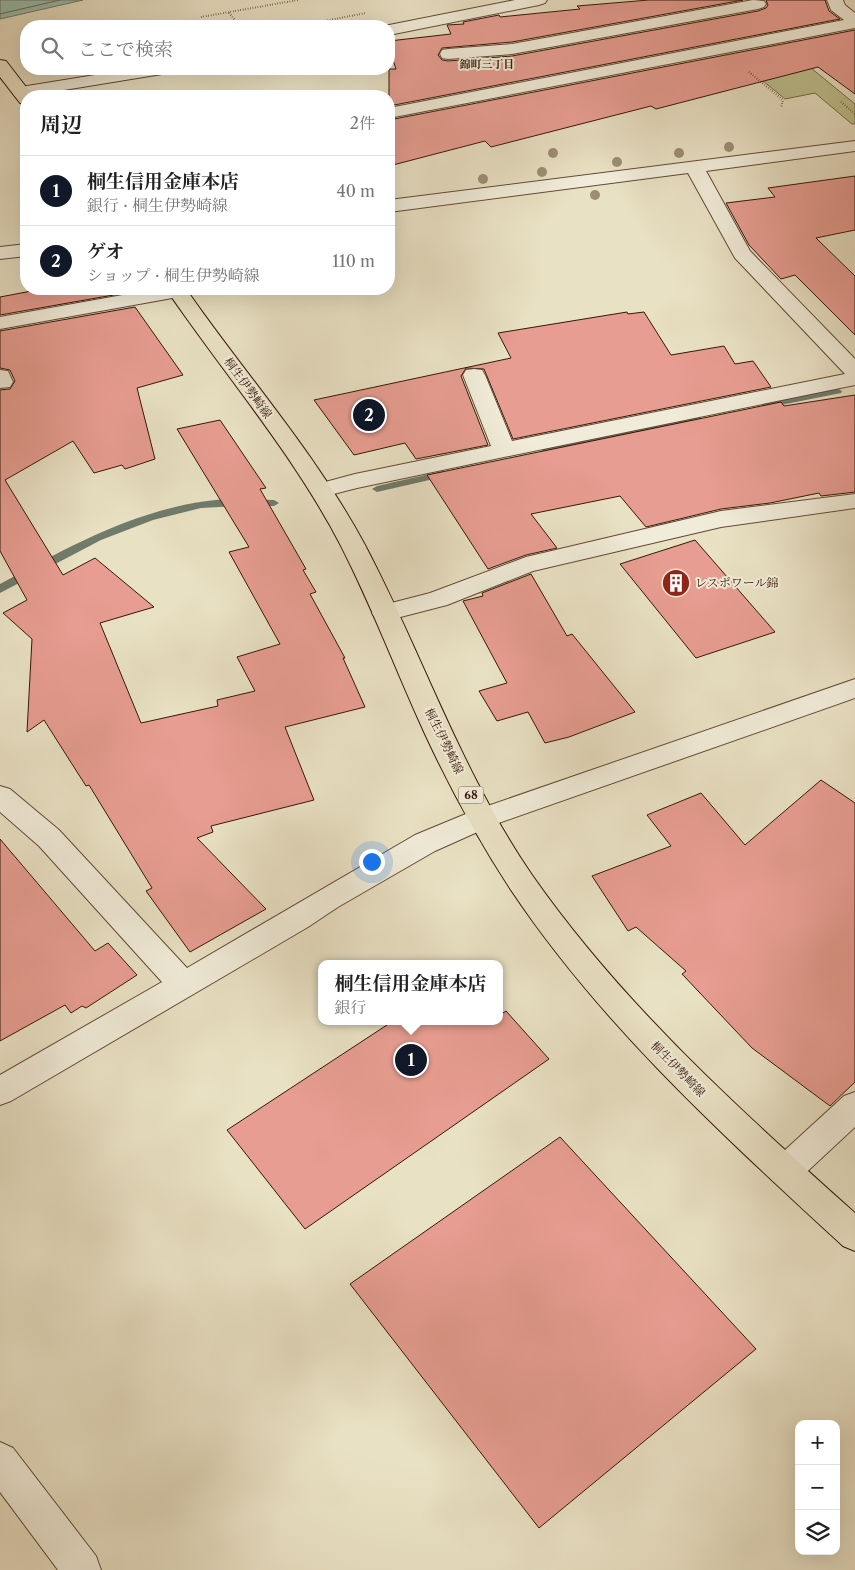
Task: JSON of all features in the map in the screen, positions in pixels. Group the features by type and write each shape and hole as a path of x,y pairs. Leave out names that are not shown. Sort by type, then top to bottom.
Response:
{"main road":[{"path":"3,69 20,90"},
{"name":"桐生伊勢崎線","path":"181,295 322,490 361,560 440,737 483,818 522,882 587,970 668,1061 722,1114 855,1235"}],"street":[{"path":"395,29 539,0"},
{"path":"835,0 837,7 855,22"},
{"path":"448,54 518,60 755,2 796,35"},
{"path":"395,112 855,22"},
{"path":"518,60 531,86"},
{"path":"51,90 130,75"},
{"path":"395,205 855,146"},
{"path":"322,490 355,481 854,379 810,323 742,254 697,173 696,166"},
{"path":"0,253 20,251"},
{"path":"0,323 150,295"},
{"path":"474,375 504,450"},
{"path":"385,613 438,598 526,565 721,519 855,501"},
{"path":"0,1091 298,919 328,899 425,843 483,818 855,688"},
{"path":"0,796 49,838 183,985"},
{"path":"785,1171 855,1106"},
{"path":"0,1461 82,1570"}],"path":[{"path":"201,17 298,0"},
{"path":"229,13 235,20"},
{"path":"748,71 783,100 781,108"},
{"path":"841,102 855,114"}],"shaded area":[{"path":"783,45 855,104 855,124 852,124 815,93 785,99 757,76"}],"water":[{"path":"0,0 83,0 0,19"}],"building":[{"path":"649,0 743,0 512,42 442,48 438,55 442,60 448,61 512,56 758,11 766,8 768,5 766,0 825,0 829,11 840,19 395,105 395,90 389,90 389,75 395,75 395,40 451,34 447,25 464,24 463,22 499,15 500,17 580,9 577,6"},
{"path":"855,30 855,94 818,67 656,109 651,106 491,147 485,141 395,164 395,119"},
{"path":"855,176 855,230 816,238 855,276 855,335 795,275 781,279 749,245 726,203 775,197 768,188"},
{"path":"20,293 20,295 114,295 0,315 0,297"},
{"path":"135,307 183,375 137,388 155,459 125,469 122,465 94,473 73,441 5,480 63,575 95,558 154,607 100,623 141,723 218,706 217,700 255,691 237,657 280,644 229,552 249,547 177,429 220,420 266,488 260,489 306,569 303,570 316,592 310,594 345,658 343,658 365,707 285,727 314,800 211,826 213,832 197,838 266,909 190,952 146,891 152,888 89,785 86,786 44,720 27,732 32,639 3,613 27,600 0,551 0,390 10,389 15,381 10,370 0,368 0,331"},
{"path":"627,312 628,314 644,312 671,355 724,346 735,364 753,361 771,387 513,439 484,369 466,368 461,376 488,445 416,459 405,443 354,455 314,400 511,358 498,333"},
{"path":"855,395 855,492 821,496 819,493 770,503 721,509 646,527 620,496 531,514 557,548 526,555 488,569 427,475 781,402 784,406"},
{"name":"レスポワール錦","path":"695,540 775,632 696,658 620,564"},
{"path":"531,574 567,636 572,634 635,712 569,737 545,743 528,712 497,721 479,691 507,683 463,601 483,596 482,593"},
{"path":"821,780 855,803 855,1082 830,1106 752,1048 682,974 686,971 636,927 628,931 592,876 671,846 647,815 701,793 745,845"},
{"path":"0,839 95,951 108,943 137,975 86,1008 82,1006 71,1013 65,1005 0,1041"},
{"path":"506,1011 549,1059 305,1229 227,1130 387,1025 503,1025 503,1013"},
{"path":"560,1137 756,1349 539,1528 350,1284"}],"waterway":[{"path":"766,405 837,391"},
{"path":"546,451 697,419"},
{"path":"377,489 443,474"},
{"path":"0,589 72,550 149,517 201,505 219,503 274,503"}],"place":[{"name":"ゲオ","path":"369,415"},
{"name":"レスポワール錦","path":"676,583"},
{"name":"桐生信用金庫本店","path":"411,1060"}],"district":[{"name":"錦町三丁目","path":"487,64"}]}
